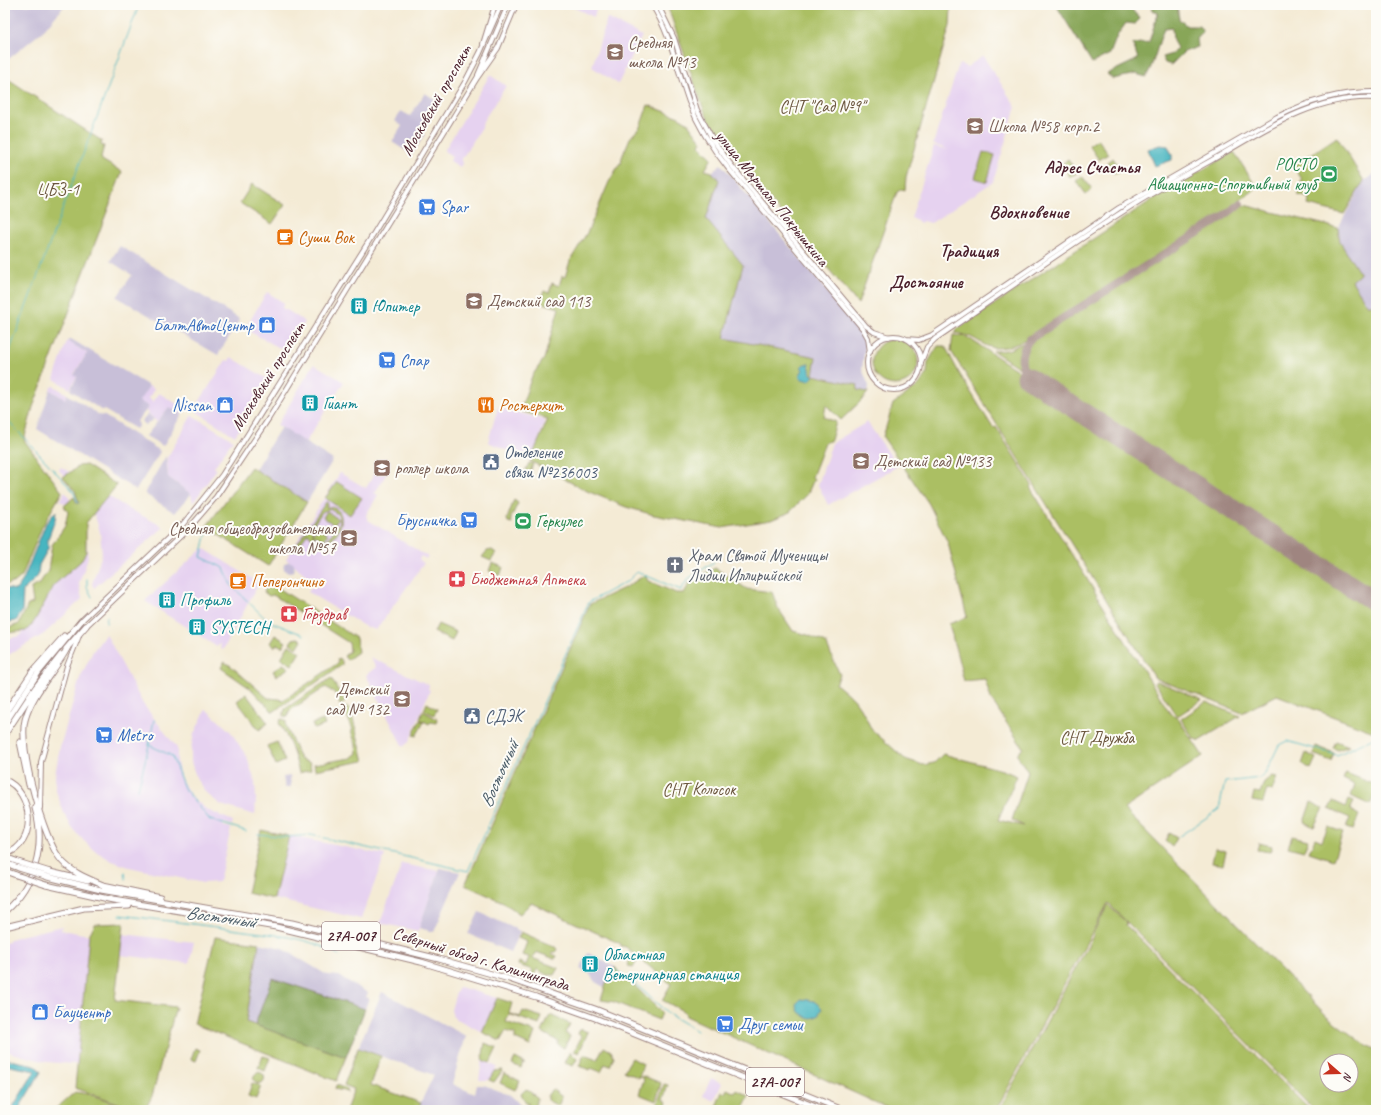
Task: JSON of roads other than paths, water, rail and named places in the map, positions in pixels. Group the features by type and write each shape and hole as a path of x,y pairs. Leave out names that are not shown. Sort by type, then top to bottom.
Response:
{"highway":[{"path":"5,713 50,651 81,621"},
{"name":"Московский проспект","path":"5,722 38,673 81,621"},
{"name":"Московский проспект","path":"5,734 33,691 86,626"},
{"path":"68,647 60,663 33,700 23,728 24,750 50,844 61,860 78,874 105,886"},
{"path":"5,911 25,889 34,871 39,851 40,830 38,818 23,763 19,735 21,720 33,691"},
{"path":"5,709 15,698"},
{"path":"5,780 13,784 20,792 28,823 28,832 22,843 16,849 5,854"},
{"path":"5,857 20,865"},
{"path":"5,863 20,865 49,874 187,904"},
{"name":"Северный обход г. Калининграда","path":"5,871 46,885 91,896 243,921 337,940 421,962 552,1002 622,1028 823,1110"},
{"name":"Северный обход г. Калининграда","path":"49,874 101,890 251,915 345,934 439,958 509,979 620,1019 843,1110"},
{"path":"5,927 84,908 107,906 153,906"}],"main road":[{"path":"482,50 495,5"},
{"name":"Московский проспект","path":"81,621 168,539 193,512 228,465 465,82 482,50 501,5"},
{"name":"Московский проспект","path":"86,626 202,516 236,469 473,86 508,5"},
{"path":"477,78 498,48 516,5"},
{"name":"улица Маршала Покрышкина","path":"652,5 667,34 688,99 704,135 728,168 863,329 868,338 870,352"},
{"name":"улица Маршала Покрышкина","path":"658,5 671,32 696,107 713,140 731,165 866,326 874,332 889,337"},
{"path":"1376,92 1348,94 1312,102 1277,117 1119,208 932,335 918,340 889,337 877,342 870,352 867,362 870,375 878,385 887,389 901,389 912,383 920,372 921,362 927,347 935,339 1139,202 1289,117 1317,106 1351,99 1376,98"},
{"path":"368,241 376,245"},
{"path":"906,339 916,347 921,362"},
{"path":"228,465 236,469"},
{"path":"168,539 168,544 173,544"},
{"path":"162,545 166,545 166,550"},
{"path":"41,815 39,796 41,762 67,666 80,632"}],"water":[{"path":"1160,145 1168,146 1172,155 1172,160 1155,166 1148,149"},
{"path":"804,364 809,364 811,374 814,376 809,381 802,379 799,375 803,369 801,367"},
{"path":"56,511 55,520 48,539 48,549 39,565 38,576 23,591 22,612 16,621 5,623 5,588 16,590 23,580 46,523"},
{"path":"801,999 814,1001 822,1008 818,1016 809,1019 799,1012 796,1004"},
{"path":"5,1059 35,1065 41,1072 18,1110 11,1110 35,1071 5,1065"}],"waterway":[{"path":"5,363 139,5"},
{"path":"5,417 73,491 78,503"},
{"name":"Восточный","path":"207,532 201,557 224,568 231,585 268,621 304,635"},
{"name":"Восточный","path":"258,834 287,837 311,835 468,871 589,602 628,581 637,572 681,590 688,579 714,562"},
{"path":"87,579 87,587 92,597"},
{"path":"106,623 107,617"},
{"name":"Восточный","path":"154,720 149,745 172,756 184,788 210,820 246,831"},
{"path":"1178,837 1219,809 1225,782 1260,778 1265,774 1279,745 1287,741 1337,755 1376,737"},
{"name":"Восточный","path":"138,789 149,745"},
{"name":"Восточный","path":"125,872 126,879"},
{"name":"Восточный","path":"120,915 294,938 328,949 339,955"},
{"path":"615,970 632,981 670,1015 697,1031"}],"place":[{"name":"Средняя школа №13","path":"615,52"},
{"name":"Школа №58 корп.2","path":"975,126"},
{"name":"РОСТО Авиационно-Спортивный клуб","path":"1329,174"},
{"name":"Spar","path":"427,207"},
{"name":"Суши Вок","path":"285,237"},
{"name":"Детский сад 113","path":"474,301"},
{"name":"Юпитер","path":"359,306"},
{"name":"БалтАвтоЦентр","path":"267,325"},
{"name":"Спар","path":"387,360"},
{"name":"Гиант","path":"310,403"},
{"name":"Nissan","path":"225,405"},
{"name":"Ростерхит","path":"486,405"},
{"name":"Детский сад №133","path":"861,461"},
{"name":"Отделение связи №236003","path":"491,462"},
{"name":"роллер школа","path":"382,468"},
{"name":"Брусничка","path":"469,520"},
{"name":"Геркулес","path":"523,521"},
{"name":"Средняя общеобразовательная школа №57","path":"349,538"},
{"name":"Храм Святой Мученицы Лидии Иллирийской","path":"675,565"},
{"name":"Бюджетная Аптека","path":"457,579"},
{"name":"Пеперончино","path":"238,581"},
{"name":"Профиль","path":"167,600"},
{"name":"Горздрав","path":"289,614"},
{"name":"SYSTECH","path":"197,627"},
{"name":"Детский сад № 132","path":"402,699"},
{"name":"СДЭК","path":"472,716"},
{"name":"Metro","path":"104,735"},
{"name":"Областная Ветеринарная станция","path":"590,964"},
{"name":"Бауцентр","path":"40,1012"},
{"name":"Друг семьи","path":"725,1024"}],"district":[{"name":"Адрес Счастья","path":"1092,167"},
{"name":"Вдохновение","path":"1029,212"},
{"name":"Традиция","path":"969,251"},
{"name":"Достояние","path":"926,282"}],"park label":[{"name":"СНТ \"Сад №9\"","path":"822,106"},
{"name":"ЦБЗ-1","path":"58,189"},
{"name":"СНТ Дружба","path":"1097,737"},
{"name":"СНТ Колосок","path":"699,789"}]}
